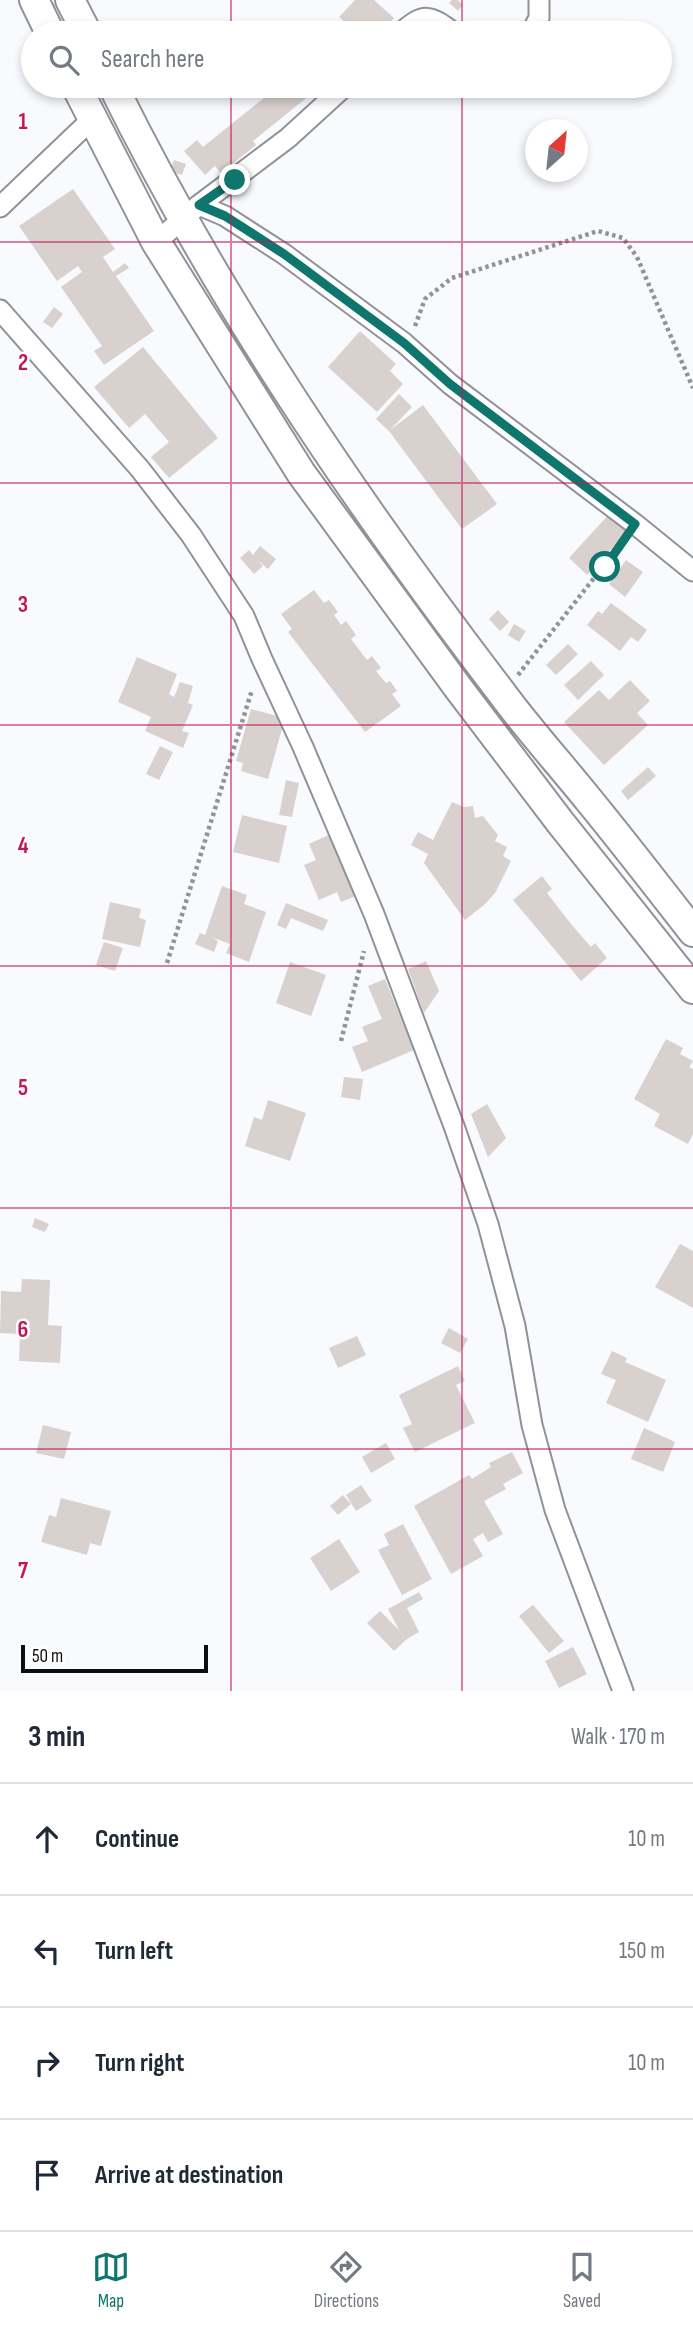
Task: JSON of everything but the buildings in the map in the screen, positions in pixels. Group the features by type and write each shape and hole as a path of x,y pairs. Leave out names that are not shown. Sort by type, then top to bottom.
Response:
{"main road":[{"path":"34,0 44,21"},
{"path":"70,0 81,21"},
{"path":"82,98 156,242 301,473 458,688 693,989"},
{"path":"120,98 191,211 249,333 330,455 430,598 503,695 693,932"},
{"path":"560,821 588,799"}],"street":[{"path":"537,21 539,0"},
{"path":"414,21 427,18 435,21"},
{"path":"156,242 191,211 288,138 332,98"},
{"path":"0,207 92,120"},
{"path":"191,211 225,216 284,254 404,343 450,384 693,571"},
{"path":"0,310 140,469 191,535 244,617 303,747 374,914 488,1224 515,1326 532,1425 555,1510 623,1691"}],"path":[{"path":"404,343 413,333 425,299 452,278 598,232 623,238 637,257 693,388"},
{"path":"503,695 605,567 635,524"},
{"path":"167,963 262,659"},
{"path":"341,1041 374,914"}],"route":[{"path":"235,180 199,205 225,216 284,254 404,343 450,384 635,524 605,567"}]}
